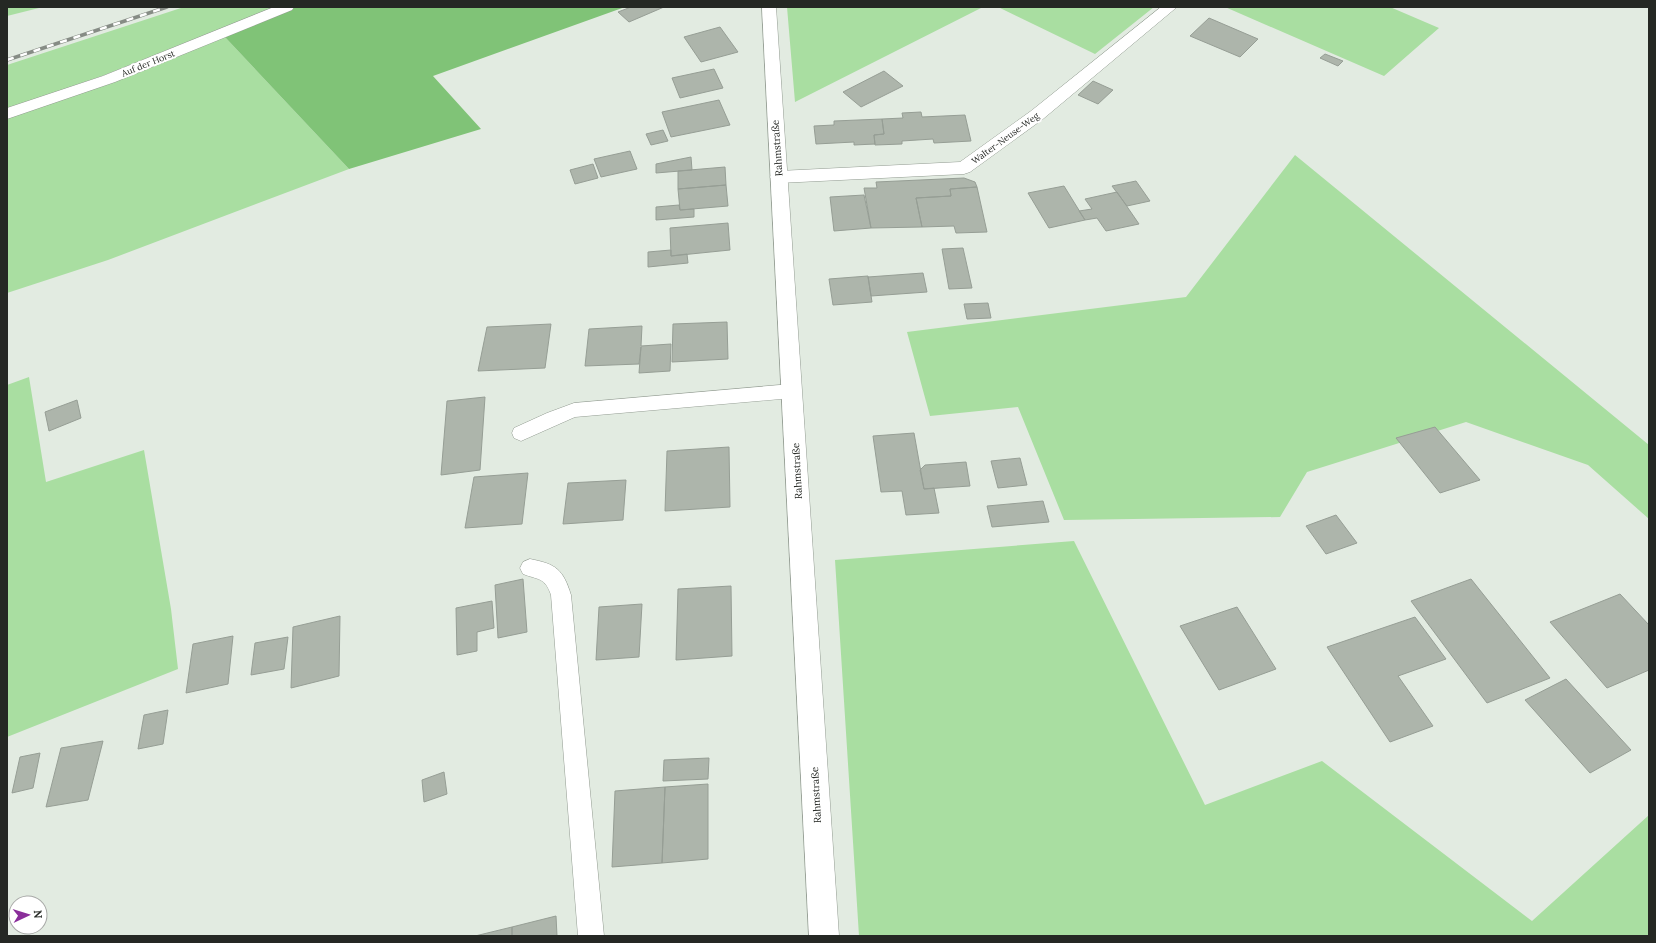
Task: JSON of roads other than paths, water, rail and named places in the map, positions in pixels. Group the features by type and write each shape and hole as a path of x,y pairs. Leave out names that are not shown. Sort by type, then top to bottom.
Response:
{"main road":[{"name":"Auf der Horst","path":"7,114 109,79 287,7"},
{"name":"Rahmstraße","path":"769,7 824,936"},
{"name":"Walter-Neuse-Weg","path":"779,177 964,168 1037,115 1170,7"}],"lane":[{"path":"521,433 574,410 792,391"},
{"path":"530,568 548,571 557,580 561,594 591,936"}],"railway":[{"path":"7,60 167,7"}]}
